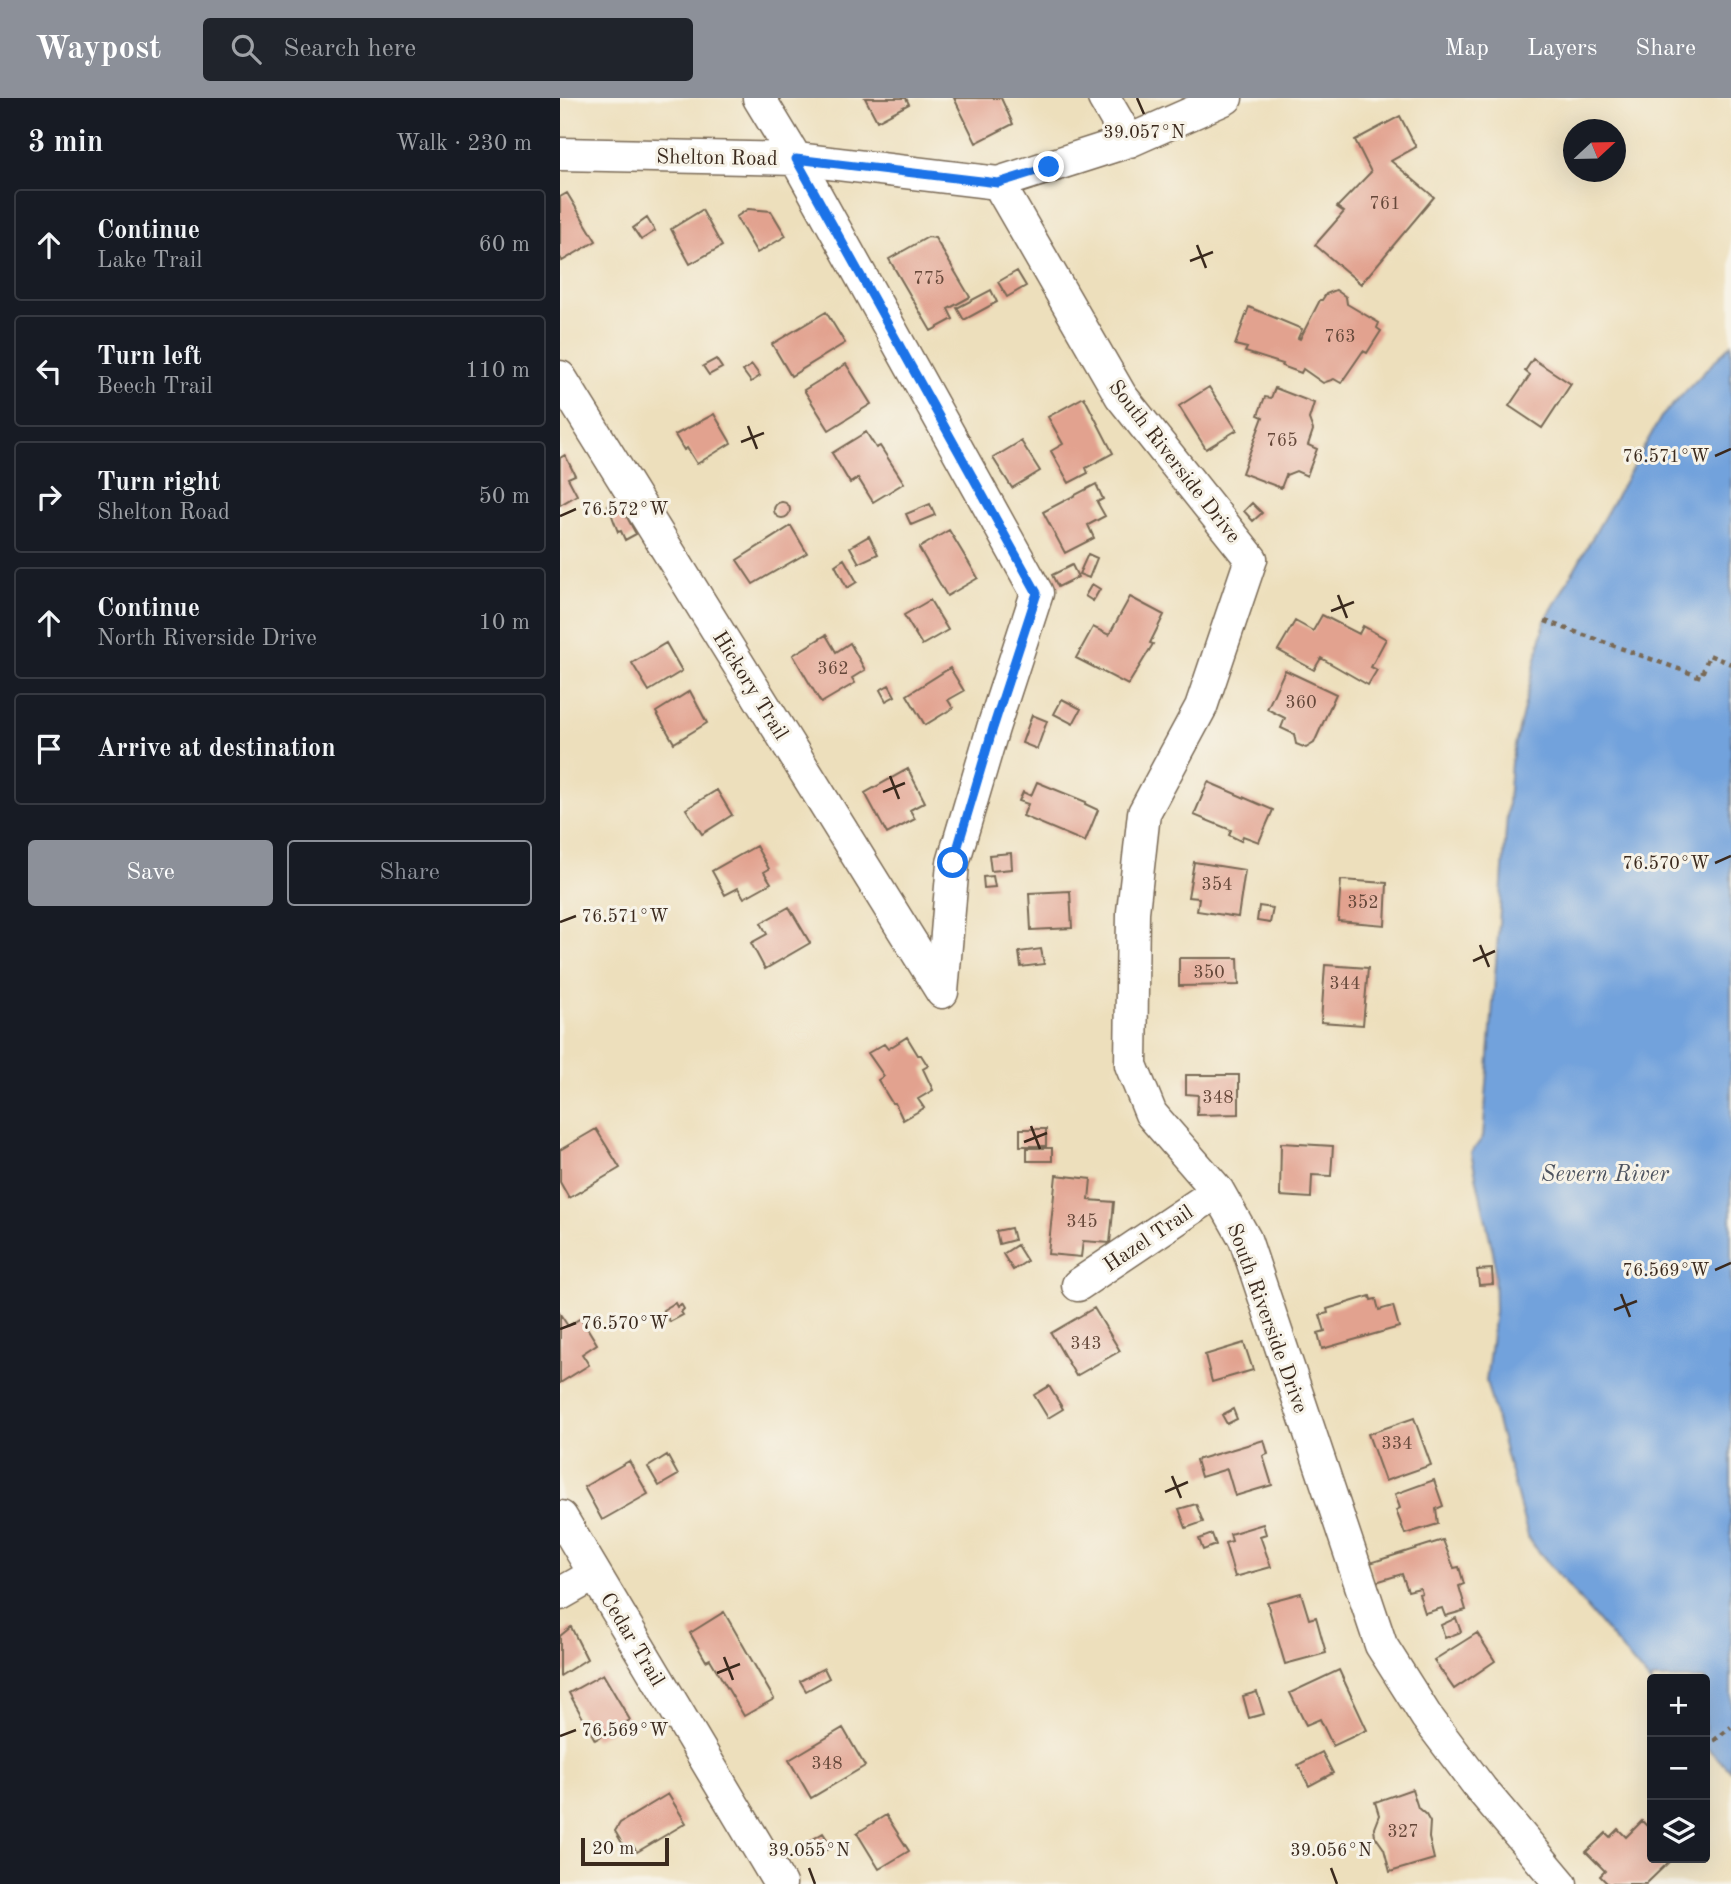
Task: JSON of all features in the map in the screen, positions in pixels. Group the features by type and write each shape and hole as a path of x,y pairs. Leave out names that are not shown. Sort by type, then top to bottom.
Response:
{"street":[{"path":"759,98 796,159"},
{"path":"1104,98 1129,141"},
{"path":"998,183 1129,141 1226,98"},
{"name":"Shelton Road","path":"560,154 796,159 998,183"},
{"name":"Hickory Trail","path":"560,377 942,992 953,863 1037,593 796,159"},
{"name":"South Riverside Drive","path":"998,183 1121,396 1251,559 1201,707 1144,813 1133,912 1131,1065 1151,1114 1218,1191 1244,1239 1381,1645 1426,1716 1481,1789 1561,1884"},
{"name":"Hazel Trail","path":"1078,1286 1218,1191"},
{"name":"Cedar Trail","path":"561,1517 780,1884"},
{"path":"560,1594 595,1574"}],"path":[{"path":"1545,621 1701,677 1709,655 1731,664"},
{"path":"1710,1744 1731,1727"}],"water":[{"name":"Severn River","path":"1731,344 1731,1771 1710,1751 1710,1674 1647,1674 1647,1679 1529,1540 1486,1381 1495,1311 1494,1257 1471,1153 1483,1137 1511,762 1545,621 1661,417"}],"building":[{"path":"865,98 906,98 909,104 877,121"},
{"path":"954,98 1001,98 1013,124 976,143"},
{"path":"1400,116 1416,147 1391,161 1434,197 1361,284 1315,245 1344,212 1337,207 1371,172 1355,140"},
{"path":"567,193 596,241 562,261 560,197"},
{"path":"748,209 771,211 786,236 757,253 736,217"},
{"path":"702,210 722,246 690,264 671,229"},
{"path":"647,218 655,231 641,240 633,228"},
{"path":"928,237 935,238 970,297 948,309 953,319 931,331 889,259"},
{"path":"1017,271 1026,286 1007,297 998,282"},
{"path":"991,290 997,302 964,320 957,308"},
{"path":"1336,290 1346,297 1347,304 1379,323 1377,328 1381,331 1367,353 1363,351 1341,383 1334,379 1323,383 1303,369 1301,373 1282,366 1283,364 1245,352 1247,348 1235,345 1249,307 1302,329 1298,338 1300,339 1320,300"},
{"path":"826,312 845,343 791,376 772,344"},
{"path":"716,359 722,368 709,375 703,366"},
{"path":"1533,359 1571,384 1542,428 1509,406 1530,375 1525,371"},
{"path":"846,364 871,404 829,430 804,390"},
{"path":"752,365 760,376 751,382 743,371"},
{"path":"1209,387 1237,430 1206,449 1179,406"},
{"path":"1275,388 1314,403 1309,419 1313,430 1308,445 1317,449 1307,476 1296,471 1286,475 1281,488 1242,473 1263,417 1258,415 1265,397 1271,398"},
{"path":"1084,397 1113,453 1086,468 1088,473 1069,483 1051,451 1063,444 1048,417"},
{"path":"714,414 731,443 697,464 675,435"},
{"path":"866,432 876,448 880,446 904,483 873,502 858,478 850,483 832,453"},
{"path":"1021,441 1040,471 1012,488 993,458"},
{"path":"565,455 575,475 568,478 577,495 560,505 560,458"},
{"path":"1096,484 1103,499 1097,502 1105,516 1088,525 1094,538 1065,553 1043,512"},
{"path":"618,500 636,534 625,540 621,531 618,532 608,505"},
{"path":"779,502 785,502 790,510 788,516 779,518 774,513 774,507"},
{"path":"1252,503 1262,513 1253,521 1244,511"},
{"path":"930,504 935,515 911,525 906,514"},
{"path":"791,526 807,553 753,584 737,560"},
{"path":"949,530 978,578 947,596 919,548"},
{"path":"869,536 878,554 859,563 850,547"},
{"path":"1088,554 1097,558 1089,578 1079,574"},
{"path":"844,559 857,582 847,588 835,565"},
{"path":"1072,565 1078,577 1058,587 1052,575"},
{"path":"1092,584 1100,589 1093,601 1085,596"},
{"path":"1130,597 1164,615 1150,643 1153,644 1128,685 1076,658 1093,627 1109,635"},
{"path":"930,600 948,630 922,645 904,615"},
{"path":"1322,615 1359,634 1363,626 1386,639 1371,667 1377,670 1368,685 1321,658 1314,670 1278,650 1295,621 1313,631"},
{"path":"826,635 836,652 850,643 865,670 852,678 855,683 821,703 793,655"},
{"path":"666,643 682,671 649,691 632,663"},
{"path":"950,668 964,691 948,700 953,708 925,725 907,695"},
{"path":"1285,670 1336,694 1314,743 1306,748 1296,744 1294,734 1281,728 1285,718 1267,709"},
{"path":"889,685 895,696 886,701 880,690"},
{"path":"690,691 707,723 674,743 656,712"},
{"path":"1062,699 1081,709 1073,724 1054,714"},
{"path":"1032,715 1047,721 1037,749 1022,743"},
{"path":"908,769 925,802 910,810 915,819 887,834 865,793"},
{"path":"1037,782 1086,802 1085,804 1098,810 1085,842 1023,816 1028,804 1019,801 1023,792 1031,796"},
{"path":"1208,782 1273,810 1259,842 1243,836 1241,841 1229,835 1231,830 1194,815"},
{"path":"717,790 732,815 702,834 686,809"},
{"path":"756,846 769,869 764,872 771,883 744,898 738,888 725,895 712,871"},
{"path":"1011,853 1012,869 991,871 989,855"},
{"path":"1194,862 1245,870 1238,917 1197,911 1199,898 1188,897"},
{"path":"993,876 995,887 984,888 983,877"},
{"path":"1341,880 1387,883 1385,925 1338,921"},
{"path":"1070,891 1072,928 1031,930 1029,893"},
{"path":"1259,906 1273,908 1270,923 1257,921"},
{"path":"789,907 810,943 765,969 751,943 767,934 761,923"},
{"path":"1041,949 1044,964 1021,967 1019,952"},
{"path":"1179,958 1238,958 1239,985 1179,986"},
{"path":"1325,965 1368,968 1363,1025 1321,1022"},
{"path":"907,1037 928,1066 923,1069 933,1090 918,1099 924,1108 903,1120 895,1103 892,1103 878,1080 884,1076 868,1053 884,1044 888,1049"},
{"path":"1186,1075 1239,1075 1239,1114 1197,1115 1198,1095 1186,1094"},
{"path":"596,1129 620,1168 569,1198 560,1182 560,1150"},
{"path":"1020,1129 1046,1129 1046,1146 1020,1146"},
{"path":"1281,1143 1333,1146 1331,1176 1312,1175 1311,1198 1280,1196"},
{"path":"1027,1148 1052,1148 1052,1161 1027,1161"},
{"path":"1056,1175 1091,1179 1089,1200 1114,1202 1110,1243 1083,1241 1081,1257 1048,1254"},
{"path":"1011,1228 1014,1240 999,1244 996,1231"},
{"path":"1017,1245 1027,1261 1013,1270 1003,1254"},
{"path":"1492,1269 1493,1284 1479,1285 1477,1270"},
{"path":"1370,1296 1371,1300 1376,1299 1379,1310 1393,1306 1399,1327 1322,1349 1318,1333 1325,1331 1320,1315 1328,1313 1327,1309"},
{"path":"675,1303 677,1307 681,1304 683,1315 670,1322 663,1310"},
{"path":"1094,1308 1120,1351 1076,1376 1051,1333"},
{"path":"560,1314 568,1326 581,1318 597,1344 582,1354 589,1365 560,1383"},
{"path":"1244,1343 1253,1370 1212,1382 1205,1355"},
{"path":"1049,1386 1063,1409 1048,1418 1034,1395"},
{"path":"1233,1409 1237,1419 1227,1424 1222,1415"},
{"path":"1414,1418 1431,1465 1385,1481 1368,1434"},
{"path":"1264,1440 1268,1454 1263,1456 1272,1485 1235,1496 1227,1469 1201,1477 1196,1460"},
{"path":"667,1455 678,1475 659,1486 648,1467"},
{"path":"629,1461 648,1494 602,1520 584,1487"},
{"path":"1434,1480 1443,1506 1436,1509 1438,1524 1405,1534 1396,1510 1400,1508 1395,1494"},
{"path":"1196,1504 1203,1522 1186,1528 1179,1509"},
{"path":"1263,1524 1266,1534 1260,1536 1271,1567 1235,1577 1225,1543 1232,1541 1230,1534"},
{"path":"1212,1534 1216,1545 1203,1550 1199,1539"},
{"path":"1443,1540 1454,1568 1459,1567 1464,1584 1459,1586 1466,1610 1445,1616 1442,1608 1425,1613 1419,1594 1422,1593 1420,1588 1408,1591 1402,1574 1376,1582 1370,1563"},
{"path":"1301,1593 1309,1619 1316,1617 1326,1653 1285,1664 1267,1602"},
{"path":"724,1612 774,1699 744,1716 710,1659 706,1661 690,1633"},
{"path":"1456,1618 1461,1632 1445,1638 1441,1625"},
{"path":"571,1627 587,1659 560,1676 560,1636"},
{"path":"1477,1633 1495,1661 1454,1689 1434,1660"},
{"path":"824,1668 829,1678 806,1691 800,1681"},
{"path":"1339,1670 1367,1730 1333,1746 1320,1719 1306,1725 1290,1693"},
{"path":"603,1674 630,1720 595,1740 569,1693"},
{"path":"1257,1692 1264,1714 1249,1718 1243,1696"},
{"path":"843,1728 865,1766 811,1798 789,1760"},
{"path":"1322,1752 1333,1773 1309,1786 1298,1765"},
{"path":"1412,1789 1418,1808 1430,1822 1429,1838 1434,1859 1390,1872 1384,1849 1375,1836 1374,1828 1379,1815 1375,1802"},
{"path":"668,1794 686,1823 637,1852 633,1846 626,1850 615,1831 620,1823"},
{"path":"886,1815 909,1851 879,1869 857,1833"},
{"path":"1642,1821 1647,1826 1647,1863 1668,1863 1646,1884 1608,1884 1600,1876 1605,1871 1586,1852 1606,1833 1610,1837 1618,1829 1626,1837"},
{"path":"823,1833 832,1847 813,1857 805,1844"}],"route":[{"path":"953,863 1037,593 796,159 998,183 1049,167"}]}
